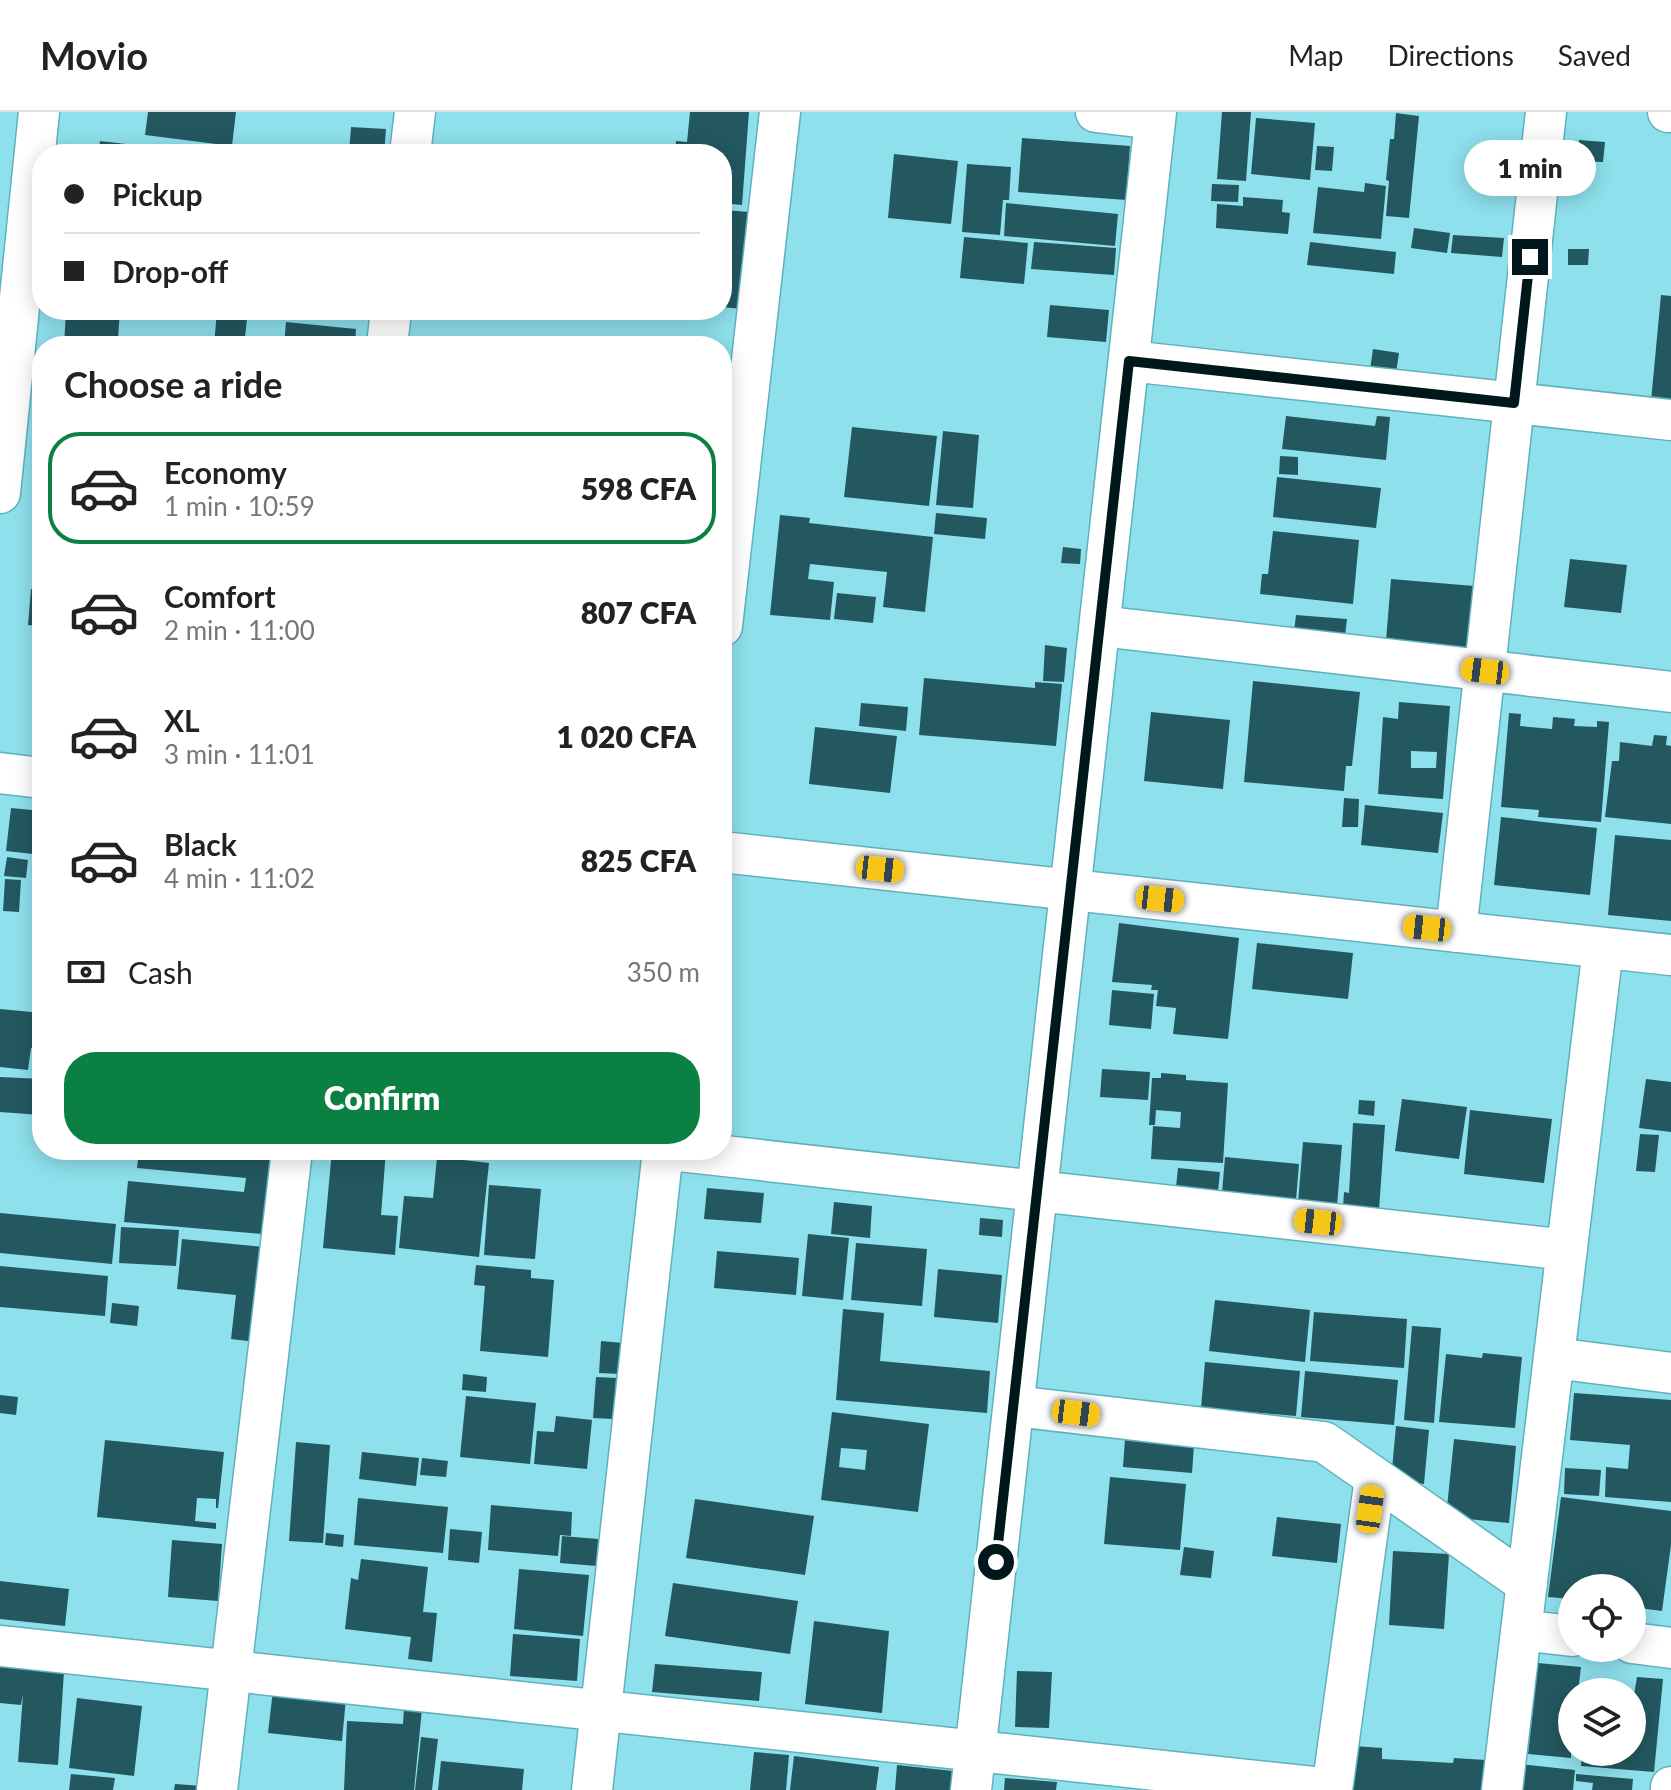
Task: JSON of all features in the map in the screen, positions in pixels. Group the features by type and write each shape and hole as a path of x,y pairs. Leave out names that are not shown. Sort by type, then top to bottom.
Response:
{"street":[{"path":"36,144 39,112"},
{"path":"411,144 415,112"},
{"path":"732,537 780,112"},
{"path":"971,1790 1156,115 1096,112"},
{"path":"1456,932 1546,112"},
{"path":"0,493 32,180"},
{"path":"1129,361 1671,420"},
{"path":"1100,626 1671,692"},
{"path":"0,773 32,777"},
{"path":"732,853 1671,955"},
{"path":"1502,1790 1603,948"},
{"path":"732,1157 1567,1250"},
{"path":"217,1790 291,1160"},
{"path":"592,1790 662,1160"},
{"path":"1554,1358 1671,1373"},
{"path":"1014,1406 1324,1442 1527,1584"},
{"path":"0,1646 1332,1790 1375,1478"},
{"path":"1521,1630 1558,1634"},
{"path":"1646,1645 1671,1648"}],"building":[{"path":"148,112 236,112 232,144 145,135"},
{"path":"690,112 749,112 742,205 732,204 732,144 676,144 676,141 687,142"},
{"path":"1222,112 1251,112 1246,181 1217,179"},
{"path":"1396,113 1419,116 1409,218 1386,216 1389,181 1386,180"},
{"path":"1256,118 1315,123 1310,180 1251,174"},
{"path":"351,127 386,129 385,144 350,144"},
{"path":"1022,138 1130,146 1126,200 1018,192"},
{"path":"1579,140 1605,142 1603,162 1578,161"},
{"path":"1317,146 1334,147 1332,171 1315,170"},
{"path":"894,154 958,161 951,224 888,218"},
{"path":"967,164 1011,167 1009,200 1003,200 1000,235 962,232"},
{"path":"1365,183 1386,186 1381,239 1313,233 1318,187 1364,192"},
{"path":"1212,184 1239,185 1238,202 1211,201"},
{"path":"1243,197 1283,200 1282,212 1290,213 1288,234 1216,228 1217,204 1243,206"},
{"path":"1006,203 1118,214 1115,246 1004,236"},
{"path":"732,211 750,212 742,309 732,308"},
{"path":"1414,228 1450,233 1447,253 1411,248"},
{"path":"1453,235 1504,238 1502,257 1451,253"},
{"path":"964,237 1028,243 1024,284 960,278"},
{"path":"1034,242 1116,248 1114,275 1031,269"},
{"path":"1310,242 1396,252 1394,274 1307,265"},
{"path":"1568,249 1589,249 1588,265 1568,265"},
{"path":"1661,295 1671,296 1671,403 1651,401"},
{"path":"1050,305 1109,310 1106,342 1047,337"},
{"path":"65,320 119,320 118,336 65,336"},
{"path":"216,320 247,320 245,336 215,336"},
{"path":"286,322 356,329 356,336 285,336"},
{"path":"1373,349 1399,353 1396,373 1370,370"},
{"path":"1286,416 1375,426 1377,416 1390,417 1386,460 1282,449"},
{"path":"852,427 937,436 929,506 844,497"},
{"path":"943,431 979,435 973,508 936,505"},
{"path":"1280,456 1298,457 1298,475 1279,474"},
{"path":"1277,477 1381,488 1376,528 1273,517"},
{"path":"936,513 987,518 985,539 934,534"},
{"path":"780,515 810,518 809,523 933,537 925,612 883,607 887,572 810,564 808,579 834,582 830,620 770,615"},
{"path":"1273,531 1359,540 1353,604 1260,594 1262,574 1268,574"},
{"path":"1063,547 1081,549 1080,564 1061,563"},
{"path":"1570,559 1627,565 1621,613 1564,607"},
{"path":"1391,579 1474,586 1469,649 1386,641"},
{"path":"31,589 32,589 32,625 28,625"},
{"path":"837,593 876,597 873,623 834,619"},
{"path":"1296,615 1347,619 1345,636 1294,632"},
{"path":"1045,645 1067,648 1064,682 1043,681"},
{"path":"924,678 1035,688 1035,682 1062,684 1056,746 919,735"},
{"path":"1253,681 1360,692 1352,766 1346,766 1344,791 1244,782"},
{"path":"1399,702 1450,706 1443,799 1378,794 1383,717 1398,719","holes":["1411,751 1437,752 1436,768 1411,768"]},
{"path":"861,703 908,707 906,731 859,726"},
{"path":"1151,712 1230,720 1223,789 1144,781"},
{"path":"1509,713 1521,714 1520,726 1552,729 1553,717 1575,719 1574,726 1597,727 1597,721 1609,722 1601,822 1538,817 1539,810 1501,807"},
{"path":"815,727 897,736 890,793 809,784"},
{"path":"1654,735 1667,736 1666,745 1671,746 1671,824 1605,817 1612,761 1619,761 1620,742 1652,746"},
{"path":"1344,798 1359,799 1358,827 1342,827"},
{"path":"1365,805 1443,813 1438,853 1361,845"},
{"path":"11,808 32,810 32,854 6,851"},
{"path":"1501,817 1597,828 1590,895 1494,885"},
{"path":"1615,835 1671,840 1671,921 1608,915"},
{"path":"7,857 28,860 26,878 4,876"},
{"path":"5,879 21,880 19,912 3,911"},
{"path":"1119,923 1239,938 1228,1039 1173,1034 1176,1008 1156,1006 1158,990 1151,990 1152,985 1112,982"},
{"path":"1257,943 1353,953 1348,999 1252,989"},
{"path":"1112,990 1154,994 1151,1029 1109,1025"},
{"path":"0,1009 32,1012 32,1048 28,1070 0,1067"},
{"path":"1102,1069 1150,1072 1148,1100 1100,1097"},
{"path":"1161,1073 1186,1075 1186,1080 1228,1083 1223,1163 1151,1159 1153,1126 1180,1128 1181,1112 1156,1110 1155,1125 1149,1125 1152,1078 1161,1078"},
{"path":"0,1077 32,1079 32,1114 0,1112"},
{"path":"1646,1079 1671,1082 1671,1132 1639,1128"},
{"path":"1402,1099 1467,1107 1459,1159 1395,1151"},
{"path":"1359,1100 1375,1101 1374,1116 1358,1114"},
{"path":"1470,1110 1552,1119 1544,1183 1464,1174"},
{"path":"1353,1123 1385,1125 1379,1210 1343,1207 1344,1192 1349,1193"},
{"path":"1640,1134 1659,1135 1655,1172 1636,1171"},
{"path":"1303,1142 1342,1145 1337,1206 1298,1203"},
{"path":"1225,1157 1299,1164 1296,1200 1222,1193"},
{"path":"138,1160 280,1160 273,1235 124,1222 128,1181 244,1192 246,1178 137,1168"},
{"path":"331,1160 385,1160 381,1215 398,1216 395,1255 323,1248"},
{"path":"437,1160 489,1163 479,1257 399,1248 404,1196 433,1198"},
{"path":"1178,1168 1220,1172 1218,1191 1176,1187"},
{"path":"489,1185 541,1189 535,1259 484,1255"},
{"path":"707,1188 764,1193 761,1223 704,1219"},
{"path":"834,1202 872,1206 870,1238 831,1234"},
{"path":"0,1213 116,1224 112,1264 0,1253"},
{"path":"980,1218 1003,1220 1002,1237 979,1235"},
{"path":"121,1227 179,1230 176,1266 119,1263"},
{"path":"808,1234 849,1238 843,1300 802,1296"},
{"path":"182,1239 274,1248 265,1343 231,1339 236,1295 177,1289"},
{"path":"856,1243 927,1249 922,1306 851,1300"},
{"path":"717,1251 799,1258 796,1295 714,1288"},
{"path":"476,1265 531,1270 531,1278 554,1280 548,1357 480,1351 485,1286 474,1285"},
{"path":"0,1266 108,1276 105,1316 0,1307"},
{"path":"938,1269 1002,1275 998,1323 934,1317"},
{"path":"1215,1300 1310,1310 1305,1362 1209,1351"},
{"path":"112,1303 139,1306 137,1326 110,1323"},
{"path":"843,1309 884,1313 880,1361 990,1371 987,1413 836,1400"},
{"path":"1314,1312 1407,1319 1404,1368 1310,1361"},
{"path":"1412,1326 1441,1328 1434,1423 1404,1420"},
{"path":"601,1341 623,1343 621,1374 599,1373"},
{"path":"1483,1353 1522,1357 1515,1428 1439,1422 1446,1354 1482,1358"},
{"path":"1205,1362 1300,1371 1296,1416 1201,1408"},
{"path":"1305,1371 1398,1380 1394,1425 1301,1417"},
{"path":"463,1374 487,1377 486,1392 462,1390"},
{"path":"596,1377 616,1378 613,1419 593,1418"},
{"path":"1574,1393 1671,1400 1671,1502 1605,1497 1606,1467 1628,1469 1630,1445 1570,1440"},
{"path":"0,1395 18,1397 16,1415 0,1413"},
{"path":"466,1396 536,1403 530,1464 460,1457"},
{"path":"832,1412 929,1424 918,1512 821,1500","holes":["841,1448 867,1450 865,1470 839,1467"]},
{"path":"556,1416 592,1420 587,1469 534,1464 537,1431 554,1432"},
{"path":"1396,1426 1429,1430 1424,1484 1391,1480"},
{"path":"1125,1439 1194,1445 1192,1473 1123,1467"},
{"path":"1454,1439 1516,1446 1509,1523 1446,1517"},
{"path":"105,1440 224,1452 218,1508 216,1499 197,1498 195,1521 216,1523 216,1529 97,1517"},
{"path":"296,1442 330,1445 323,1543 289,1541"},
{"path":"362,1452 419,1458 416,1486 359,1479"},
{"path":"422,1458 448,1461 446,1477 420,1475"},
{"path":"1565,1468 1601,1470 1599,1496 1564,1494"},
{"path":"1110,1477 1186,1484 1180,1550 1104,1544"},
{"path":"1561,1497 1671,1511 1671,1545 1662,1611 1646,1609 1646,1574 1558,1574 1558,1598 1548,1597"},
{"path":"358,1498 448,1507 443,1553 354,1545"},
{"path":"695,1499 814,1516 805,1575 686,1558"},
{"path":"491,1505 572,1512 571,1536 560,1535 558,1556 488,1550"},
{"path":"1277,1517 1341,1524 1337,1563 1272,1556"},
{"path":"450,1529 482,1532 479,1563 448,1560"},
{"path":"326,1533 344,1535 343,1547 325,1545"},
{"path":"562,1536 598,1539 597,1566 560,1563"},
{"path":"172,1540 222,1544 218,1601 168,1597"},
{"path":"1184,1547 1214,1551 1211,1578 1180,1575"},
{"path":"1393,1551 1449,1554 1444,1629 1389,1625"},
{"path":"361,1559 428,1567 423,1612 437,1613 432,1662 408,1659 411,1637 345,1629 351,1578 358,1580"},
{"path":"519,1569 589,1575 583,1636 514,1629"},
{"path":"0,1581 69,1589 65,1626 0,1619"},
{"path":"673,1583 798,1601 790,1654 665,1636"},
{"path":"814,1621 889,1631 882,1713 805,1704"},
{"path":"513,1634 580,1639 577,1681 510,1676"},
{"path":"1538,1663 1581,1667 1580,1678 1558,1678 1558,1757 1528,1754"},
{"path":"655,1664 762,1672 759,1701 652,1692"},
{"path":"0,1666 64,1671 58,1765 18,1762 23,1694 21,1705 0,1703"},
{"path":"1017,1671 1052,1672 1049,1728 1015,1727"},
{"path":"1637,1677 1663,1679 1654,1772 1581,1766 1646,1766 1646,1678"},
{"path":"273,1690 346,1698 342,1741 268,1733"},
{"path":"77,1698 142,1706 134,1776 69,1768"},
{"path":"404,1707 422,1709 414,1790 344,1790 347,1721 403,1724"},
{"path":"421,1737 438,1739 432,1790 415,1790"},
{"path":"1354,1746 1382,1748 1382,1759 1453,1763 1454,1758 1486,1760 1484,1790 1351,1790"},
{"path":"754,1752 789,1755 786,1790 750,1790"},
{"path":"794,1756 879,1767 876,1790 790,1790"},
{"path":"441,1761 524,1769 522,1790 438,1790"},
{"path":"1519,1764 1575,1770 1573,1790 1517,1790"},
{"path":"897,1765 953,1771 951,1790 895,1790"},
{"path":"71,1774 115,1778 113,1790 69,1790"},
{"path":"1576,1774 1633,1779 1632,1790 1592,1790 1593,1783 1576,1781"},
{"path":"1005,1778 1057,1782 1056,1790 1004,1790"},
{"path":"175,1784 203,1786 203,1790 174,1790"}],"route":[{"path":"996,1562 1129,361 1514,403 1530,257"}]}
